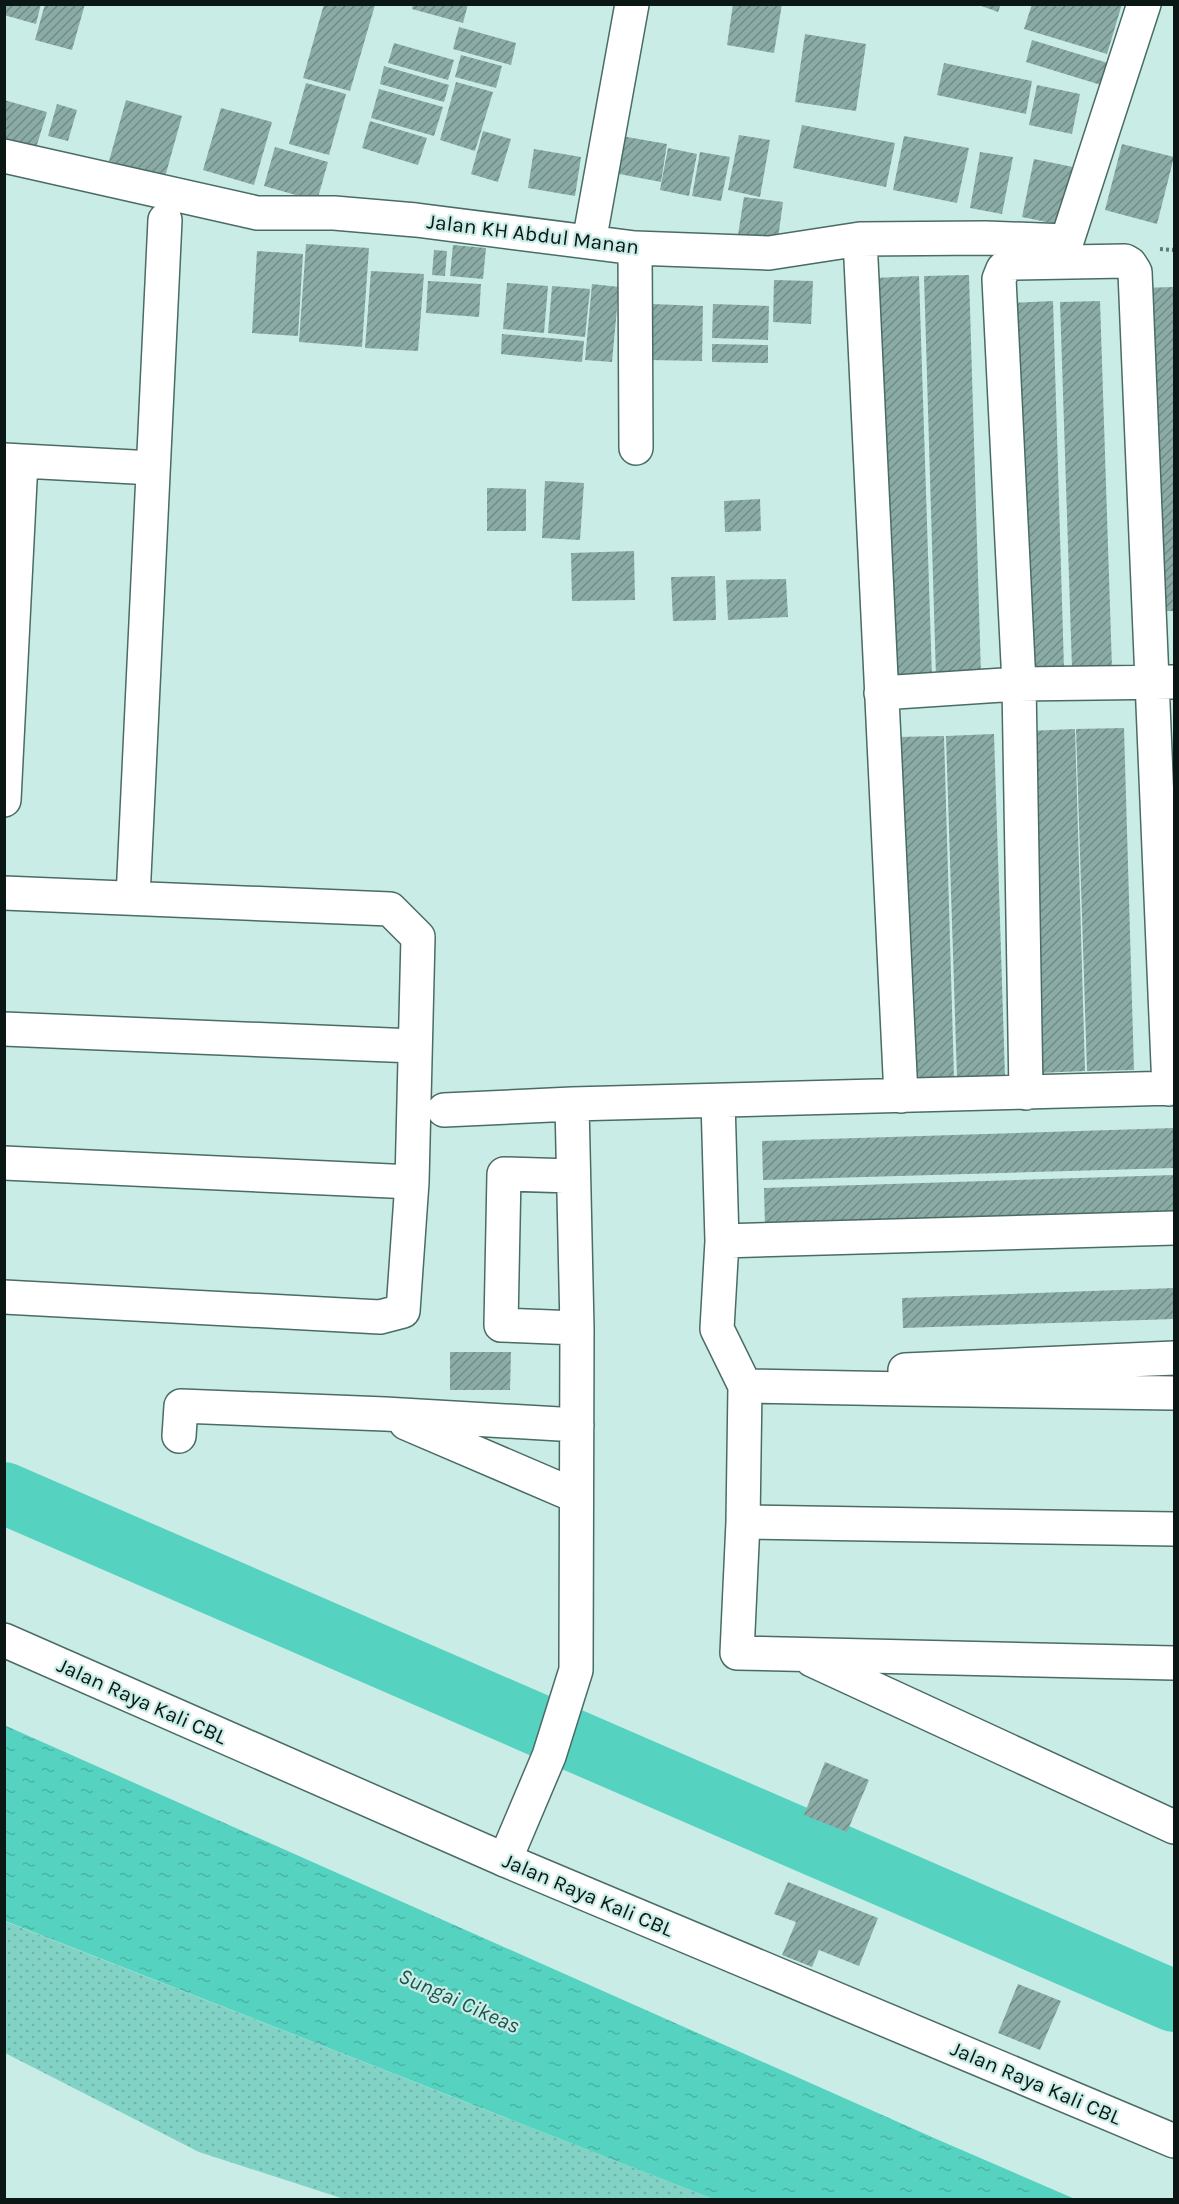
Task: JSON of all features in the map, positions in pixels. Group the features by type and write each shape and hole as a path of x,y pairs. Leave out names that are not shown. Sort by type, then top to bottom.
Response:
{"street":[{"path":"589,242 632,4"},
{"name":"Jalan KH Abdul Manan","path":"4,156 257,213 334,213 404,219 635,248 769,253 860,239 1067,240 1144,4"},
{"path":"133,898 165,220"},
{"path":"860,239 901,1096"},
{"path":"635,248 636,448"},
{"path":"444,1110 572,1104 1026,1093 1172,1088 1163,683 1135,272 1125,261 1010,263 1003,269 999,279 1019,684 1026,1093"},
{"path":"4,800 13,461 153,468"},
{"path":"881,693 1019,684 1163,683"},
{"path":"4,893 390,909 418,937 412,1182 403,1311 380,1317 4,1297"},
{"path":"4,1029 414,1046"},
{"path":"717,1101 722,1241 717,1329 745,1386 737,1653 1174,1663"},
{"path":"505,1860 549,1756 576,1670 577,1328 572,1104"},
{"path":"4,1163 412,1182"},
{"path":"572,1176 504,1174 501,1325 577,1328"},
{"path":"722,1241 1174,1228"},
{"path":"906,1389 905,1370 1174,1358"},
{"path":"745,1386 1174,1393"},
{"path":"179,1436 181,1406 577,1425"},
{"path":"385,1414 576,1496"},
{"path":"742,1522 1174,1529"},
{"name":"Jalan Raya Kali CBL","path":"4,1640 505,1860 1174,2141"},
{"path":"800,1654 1174,1827"},
{"path":"1133,1662 1174,1680"}],"shaded area":[{"path":"4,1921 713,2199 344,2199 199,2152 5,2053"}],"water":[{"name":"Sungai Cikeas","path":"4,1725 1075,2199 713,2199 5,1921"}],"building":[{"path":"4,4 41,4 36,24 4,15"},
{"path":"45,4 85,4 72,50 35,40"},
{"path":"324,4 375,5 350,91 303,78"},
{"path":"413,4 468,4 463,23 412,9"},
{"path":"733,4 782,4 774,53 727,45"},
{"path":"976,4 1001,4 998,12"},
{"path":"1032,4 1122,4 1107,54 1024,29"},
{"path":"459,27 516,43 511,65 453,49"},
{"path":"805,34 866,44 856,111 795,102"},
{"path":"1032,40 1108,63 1101,85 1026,62"},
{"path":"394,43 454,60 448,80 388,63"},
{"path":"461,55 502,66 496,88 455,77"},
{"path":"944,63 1032,81 1026,114 937,95"},
{"path":"384,66 449,85 444,102 380,84"},
{"path":"456,82 493,92 475,151 440,140"},
{"path":"306,83 346,94 329,155 289,144"},
{"path":"1037,85 1080,94 1072,134 1029,125"},
{"path":"379,89 443,107 434,136 371,118"},
{"path":"4,100 47,112 36,148 4,139"},
{"path":"126,100 182,116 165,177 109,161"},
{"path":"57,104 77,110 68,141 48,136"},
{"path":"221,108 272,122 254,185 203,170"},
{"path":"370,121 427,138 418,165 362,148"},
{"path":"802,125 895,143 886,187 793,168"},
{"path":"483,131 511,139 498,182 471,174"},
{"path":"616,135 667,144 661,182 609,172"},
{"path":"739,135 770,140 760,197 728,190"},
{"path":"904,136 969,148 957,203 893,190"},
{"path":"1122,144 1174,157 1157,224 1105,210"},
{"path":"275,147 328,162 317,201 264,186"},
{"path":"668,148 697,154 689,196 660,190"},
{"path":"534,149 581,157 575,196 528,188"},
{"path":"700,152 730,157 721,201 692,196"},
{"path":"980,152 1013,157 1002,214 970,208"},
{"path":"1034,159 1073,167 1061,225 1022,217"},
{"path":"744,197 783,202 777,246 737,241"},
{"path":"306,244 369,248 362,347 299,342"},
{"path":"453,245 486,248 483,279 450,276"},
{"path":"434,250 447,251 445,276 432,275"},
{"path":"257,251 303,254 298,336 252,333"},
{"path":"371,271 424,274 418,351 365,348"},
{"path":"969,275 981,676 936,678 924,276"},
{"path":"919,276 932,678 887,679 874,278"},
{"path":"774,280 813,281 811,324 773,322"},
{"path":"428,281 481,284 479,317 426,313"},
{"path":"507,283 548,286 544,333 503,329"},
{"path":"592,284 619,287 612,362 585,360"},
{"path":"552,286 590,289 585,337 548,333"},
{"path":"1174,287 1174,611 1153,611 1138,288"},
{"path":"1053,301 1064,669 1024,670 1013,303"},
{"path":"1100,301 1112,668 1072,669 1060,302"},
{"path":"652,304 703,306 702,361 650,360"},
{"path":"713,304 769,306 768,340 712,338"},
{"path":"502,334 584,341 582,362 501,354"},
{"path":"712,344 768,345 768,363 712,362"},
{"path":"545,481 584,483 580,540 542,538"},
{"path":"487,488 526,489 526,531 487,531"},
{"path":"760,499 761,531 725,532 724,501"},
{"path":"634,551 635,600 572,601 571,553"},
{"path":"715,576 716,620 673,621 671,577"},
{"path":"786,579 788,617 728,620 726,580"},
{"path":"1124,728 1134,1070 1087,1071 1076,729"},
{"path":"1075,729 1085,1071 1038,1073 1027,731"},
{"path":"994,734 1005,1076 957,1078 946,736"},
{"path":"944,736 954,1077 907,1079 896,737"},
{"path":"1174,1128 1174,1168 763,1180 762,1141"},
{"path":"1174,1175 1174,1214 765,1226 764,1188"},
{"path":"1174,1288 1174,1319 903,1328 902,1298"},
{"path":"450,1352 511,1352 510,1390 450,1390"},
{"path":"825,1762 869,1780 847,1832 804,1815"},
{"path":"788,1882 878,1918 859,1966 819,1950 812,1967 782,1955 796,1922 774,1914"},
{"path":"1018,1984 1061,2001 1040,2050 998,2033"}],"waterway":[{"path":"4,1493 1174,2001"}]}
